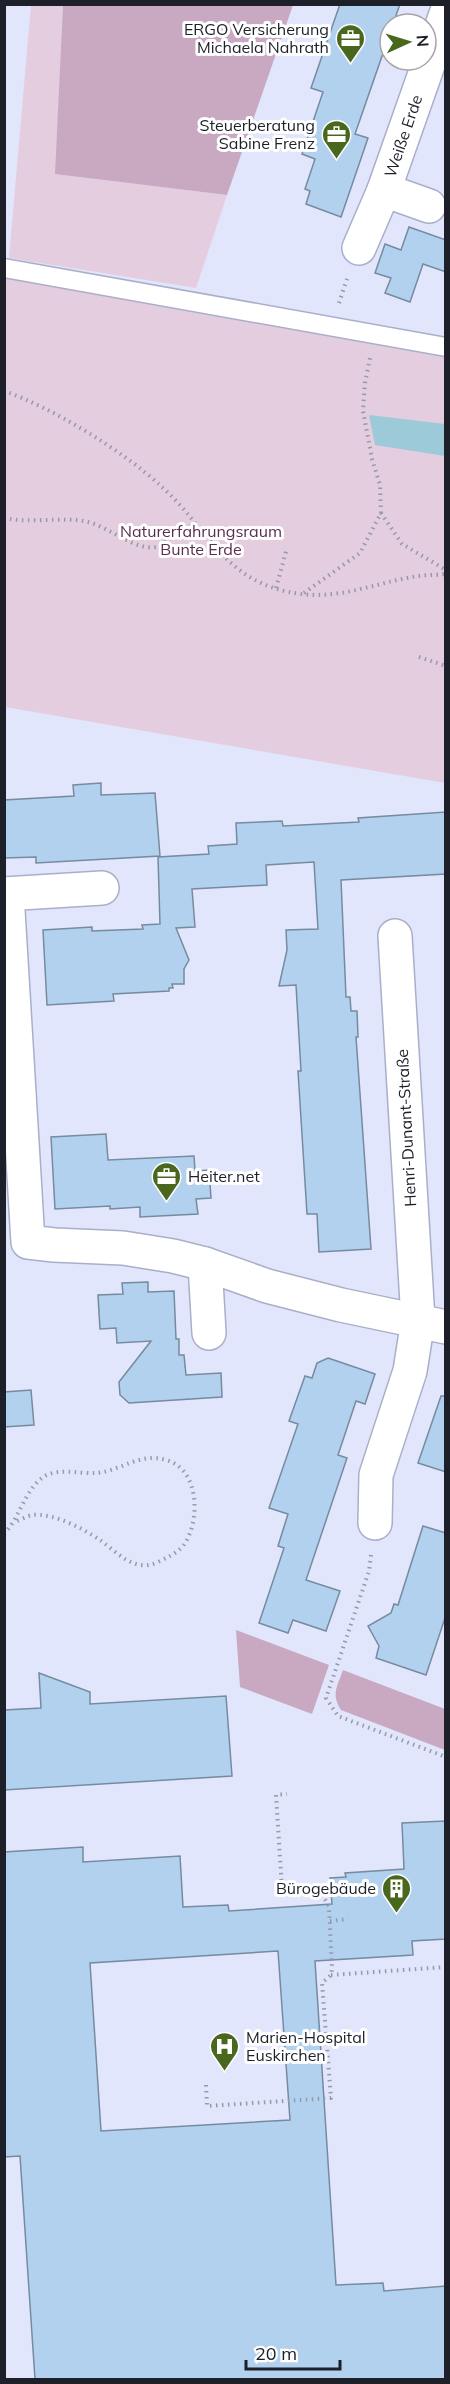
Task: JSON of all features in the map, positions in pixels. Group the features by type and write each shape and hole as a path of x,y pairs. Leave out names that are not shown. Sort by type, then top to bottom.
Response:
{"street":[{"name":"Weiße Erde","path":"359,248 384,190 446,14"},
{"name":"Weiße Erde","path":"384,190 429,206"},
{"path":"102,888 6,894 28,1242 144,1250 205,1264 277,1289 432,1324"},
{"name":"Henri-Dunant-Straße","path":"375,1523 376,1475 410,1371 432,1324 395,936"},
{"path":"205,1264 209,1333"}],"lane":[{"path":"4,268 446,347"}],"path":[{"path":"331,327 359,248"},
{"path":"303,594 360,553 381,513 380,485 363,411 367,368 379,335"},
{"path":"4,391 76,427 123,456 162,487 211,544 239,571 257,582 303,594 348,593 418,576 446,574"},
{"path":"381,513 402,544 446,570"},
{"path":"4,518 31,522 87,522 107,528 136,545 151,548 157,547 195,523"},
{"path":"276,588 287,548"},
{"path":"419,657 446,666"},
{"path":"4,1534 15,1522 33,1486 44,1476 54,1472 98,1473 148,1457 168,1460 181,1468 192,1488 195,1514 189,1535 176,1553 153,1564 142,1566 132,1563 100,1540 63,1521 31,1515 15,1522"},
{"path":"375,1523 369,1571 326,1698 338,1716 446,1757"},
{"path":"287,1794 276,1795 282,1889 317,1887 329,1906 331,1975"},
{"path":"330,1921 348,1919"},
{"path":"206,2085 207,2106 331,2098 322,1983 331,1975 446,1967"}],"green space":[{"path":"31,5 63,5 56,174 227,195 196,288 9,258"},
{"name":"Naturerfahrungsraum Bunte Erde","path":"4,277 445,356 445,783 5,707"}],"shaded area":[{"path":"63,5 293,5 227,195 55,174"},
{"path":"236,1630 329,1665 312,1714 240,1687"},
{"path":"343,1670 445,1709 445,1750 341,1710 336,1695"}],"water":[{"path":"369,415 445,424 445,456 375,445"}],"building":[{"path":"340,4 400,4 397,12 378,12 378,68 355,134 368,138 341,217 306,204 310,191 305,189 315,159 302,154 323,92 311,88"},
{"path":"409,227 446,240 446,272 423,264 410,302 385,293 391,278 375,273 385,244 401,250"},
{"path":"101,783 101,795 155,793 160,856 36,863 36,857 4,858 4,800 74,796 73,785"},
{"path":"446,812 446,874 341,880 346,997 350,997 351,1011 357,1011 358,1037 356,1037 371,1249 319,1252 317,1214 307,1214 298,1071 301,1071 296,985 279,986 287,950 286,930 318,929 314,862 266,865 267,885 192,889 195,927 176,928 189,960 184,969 184,984 172,984 173,988 169,988 169,991 113,994 114,1001 47,1005 43,930 92,927 92,931 143,929 142,925 160,924 158,857 209,854 208,846 237,844 236,823 282,821 283,826 359,822 358,818"},
{"path":"106,1134 108,1160 194,1156 195,1171 209,1170 211,1198 196,1199 198,1214 140,1217 140,1207 55,1209 51,1137"},
{"path":"148,1282 148,1292 174,1291 176,1339 179,1339 179,1355 184,1355 186,1375 221,1373 222,1397 129,1403 120,1395 119,1382 151,1341 117,1343 116,1328 100,1329 98,1295 123,1294 122,1283"},
{"path":"328,1358 375,1374 365,1404 356,1401 338,1455 347,1458 306,1580 340,1591 326,1631 293,1620 288,1633 259,1623 284,1548 278,1546 288,1514 269,1508 298,1424 289,1421 305,1376 312,1378 317,1363"},
{"path":"31,1390 34,1425 4,1427 4,1392"},
{"path":"441,1396 446,1396 446,1472 418,1463"},
{"path":"423,1526 446,1533 446,1615 426,1675 376,1658 379,1646 368,1626 391,1613 394,1604 398,1605"},
{"path":"39,1673 90,1692 90,1704 226,1696 232,1776 4,1790 4,1710 41,1708"},
{"path":"446,1821 446,1939 412,1941 413,1955 315,1961 336,2285 383,2283 384,2291 446,2286 446,2379 35,2379 20,2156 4,2157 4,1852 83,1847 83,1862 180,1856 183,1907 228,1905 229,1911 332,1904 330,1878 346,1877 345,1873 404,1869 402,1823","holes":["278,1951 290,2120 101,2131 90,1963"]}],"place":[{"name":"ERGO Versicherung Michaela Nahrath","path":"350,64"},
{"name":"Steuerberatung Sabine Frenz","path":"336,160"},
{"name":"Heiter.net","path":"167,1202"},
{"name":"Bürogebäude","path":"397,1914"},
{"name":"Marien-Hospital Euskirchen","path":"225,2072"}]}
